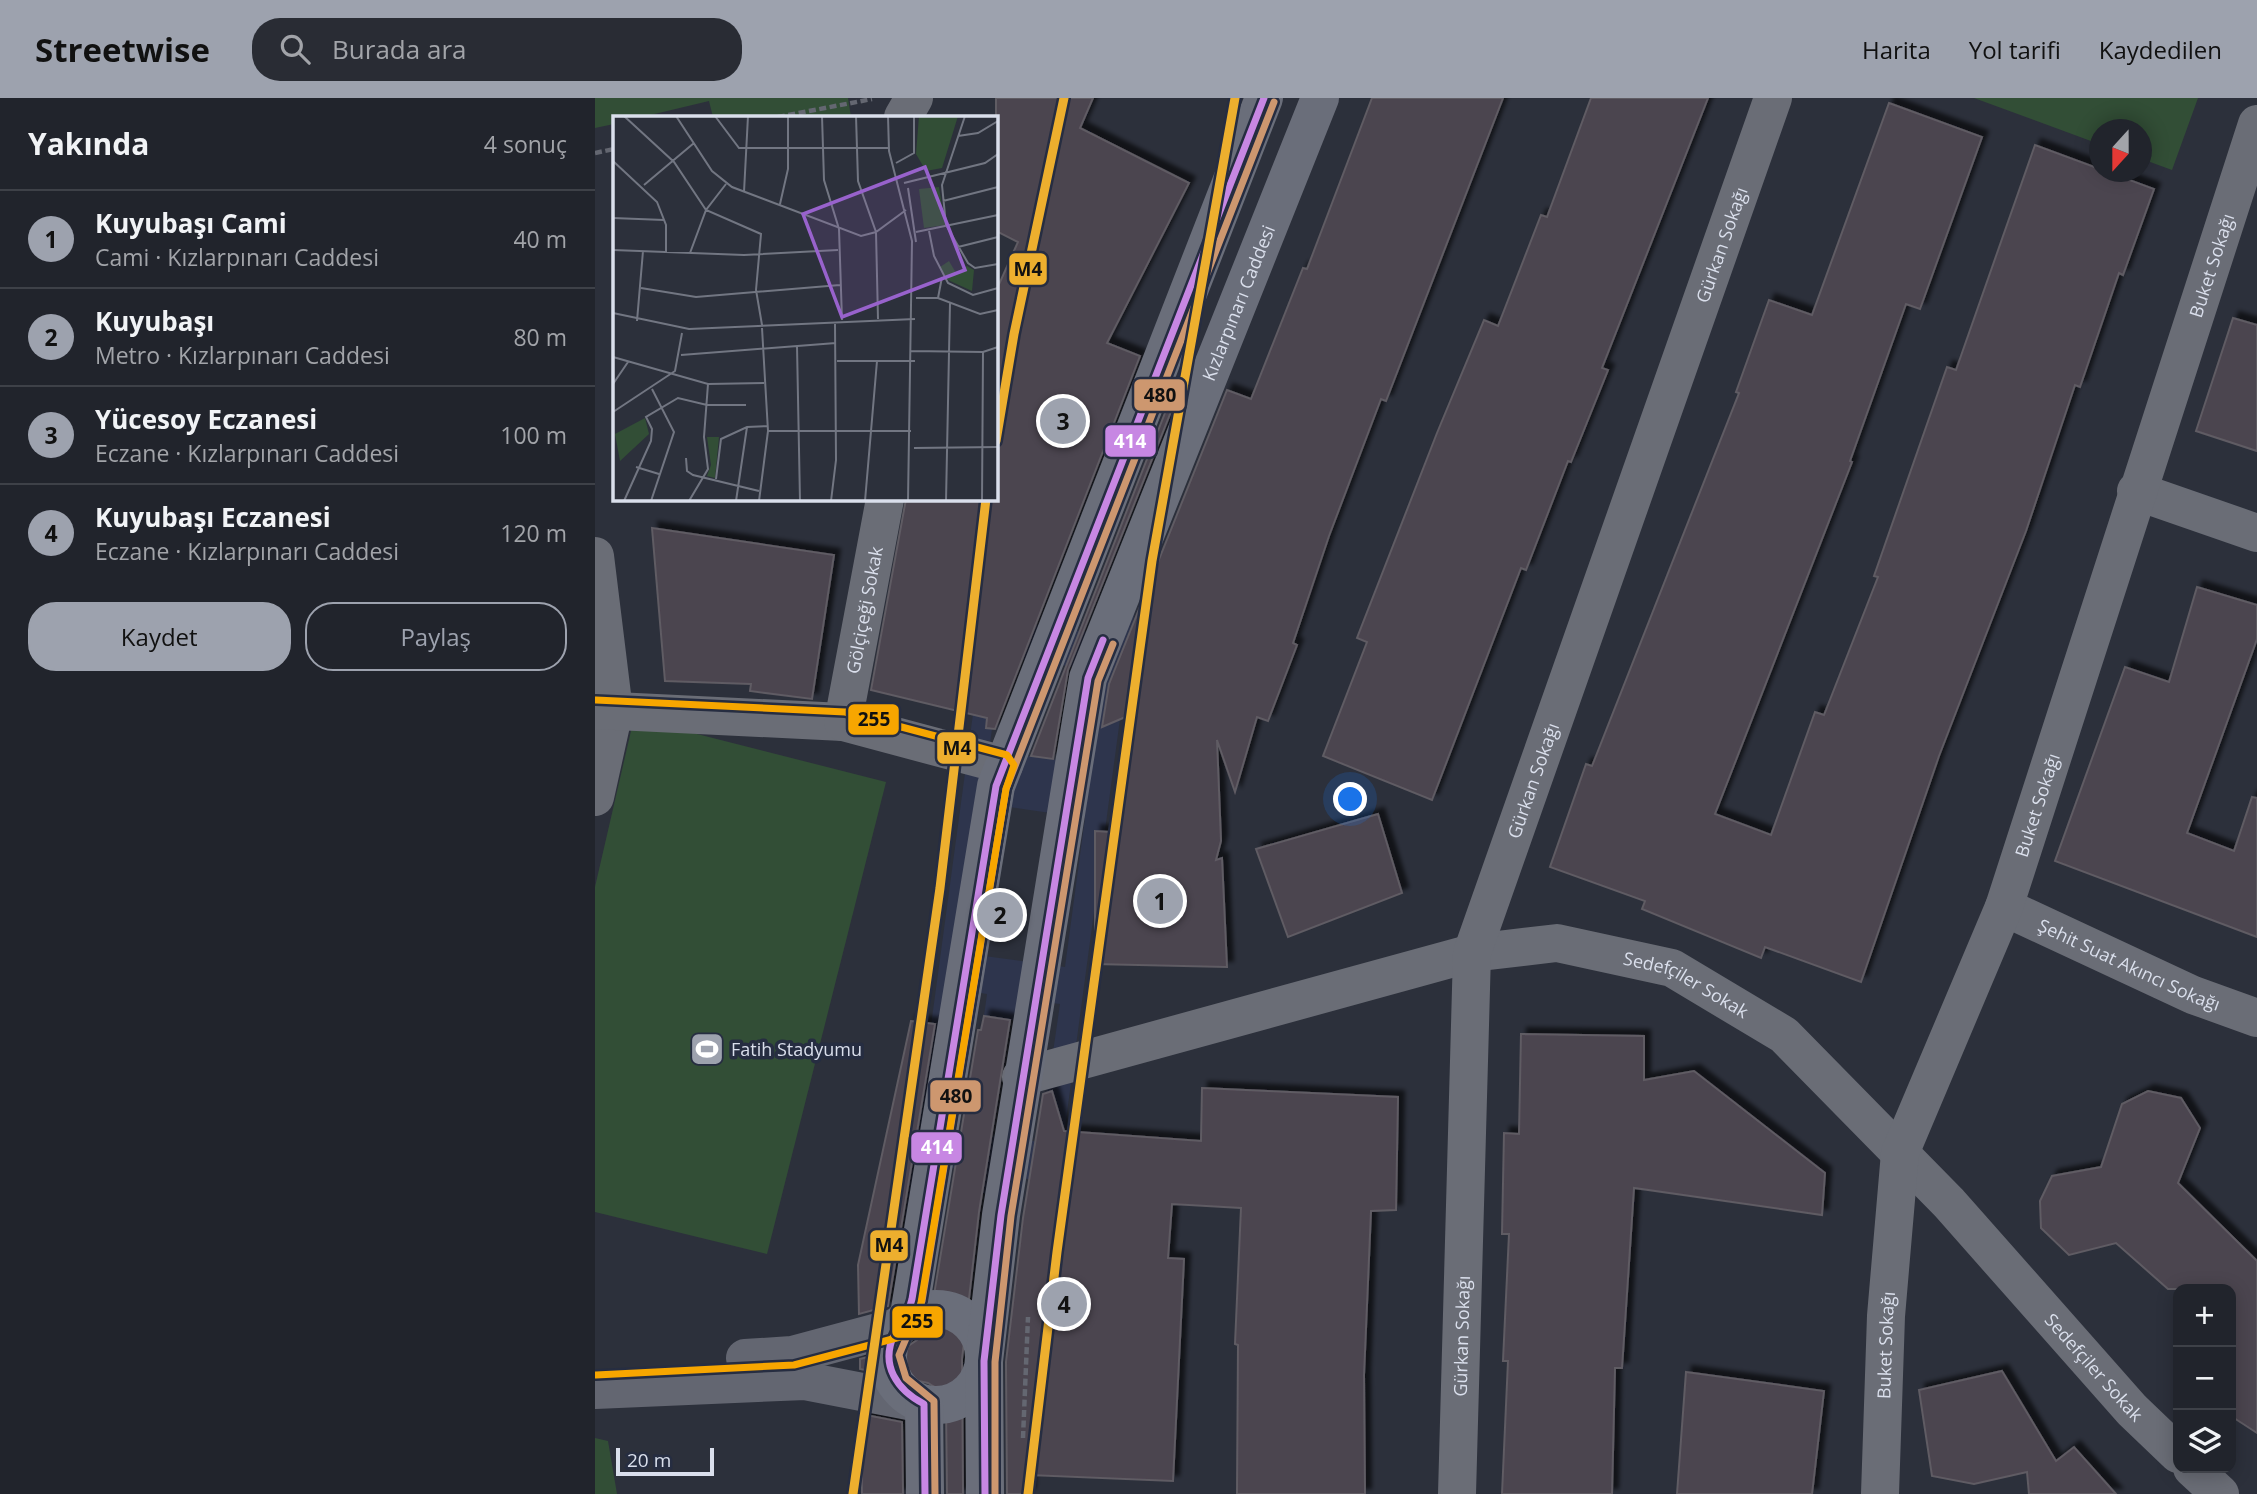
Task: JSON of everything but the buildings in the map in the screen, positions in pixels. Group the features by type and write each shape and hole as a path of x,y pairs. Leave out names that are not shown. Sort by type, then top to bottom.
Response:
{"main road":[{"path":"900,1326 915,1314 929,1310 958,1314 970,1323 979,1336 984,1362 977,1384 965,1396 950,1404 924,1404 901,1390 890,1370 888,1348 900,1326 909,1315 996,786 1264,98"},
{"name":"Kızlarpınarı Caddesi","path":"985,1494 984,1362 1001,1215 1087,678 1320,98"},
{"path":"924,1404 926,1494"}],"street":[{"path":"890,98 900,116"},
{"path":"902,116 915,98"},
{"name":"Gürkan Sokağı","path":"1457,1494 1472,953 1773,98"},
{"name":"Buket Sokağı","path":"1880,1494 1886,1316 1900,1153 2004,907 2136,491 2257,124"},
{"path":"2136,491 2257,533"},
{"name":"Gölçiçeği Sokak","path":"843,722 885,500"},
{"path":"595,556 604,710 595,797"},
{"path":"604,710 843,722 1004,765"},
{"name":"Şehit Suat Akıncı Sokağı","path":"2004,907 2193,995 2257,1018"},
{"name":"Sedefçiler Sokak","path":"1021,1077 1472,953 1557,943 1672,968 1784,1035 1949,1203 2132,1410 2173,1449"},
{"path":"595,1365 792,1355 900,1326"},
{"path":"595,1390 805,1381 924,1404"},
{"path":"2197,1473 2220,1494"}],"path":[{"path":"783,116 876,98"},
{"path":"595,153 613,149"},
{"path":"1023,1452 1028,1310"}],"shaded area":[{"path":"994,558 1006,620 1109,635 1139,578 1049,1246 1035,1180 998,1175 994,1195 974,1192 977,1171 933,1166 926,1229 904,1226","holes":["1001,657 1104,671 1058,760 1023,755 987,768","982,803 1085,818 1065,967 962,953","957,989 987,994 984,1016 1018,1021 1023,999 1060,1004 1040,1142 938,1128"]}],"green space":[{"path":"595,98 848,98 851,116 713,116 709,101 646,116 613,116 613,124 595,128"},
{"path":"1974,98 2198,98 2172,170 2152,163 2152,119 2089,119 2089,140"},
{"name":"Fatih Stadyumu","path":"634,718 886,782 767,1254 595,1212 595,887"},
{"path":"595,1438 608,1441 617,1494 595,1494"}],"transit line":[{"name":"M4","path":"997,435 1014,334 1064,98"},
{"name":"M4","path":"1028,1494 1057,1252 1152,561 1235,98"},
{"name":"414","path":"925,1494 924,1404 906,1392 894,1376 890,1366 890,1346 912,1299 996,786 1264,98"},
{"name":"480","path":"935,1494 934,1401 906,1378 899,1355 922,1301 1006,789 1274,102"},
{"name":"M4","path":"853,1494 940,888 986,500"},
{"name":"414","path":"985,1494 984,1361 1001,1215 1088,678 1103,640"},
{"name":"480","path":"995,1494 995,1362 1011,1216 1098,681 1113,644"},
{"name":"255","path":"596,700 845,712 1007,755 1014,765 1006,789 918,1321 904,1336 794,1365 596,1375"}],"place":[{"name":"Yücesoy Eczanesi","path":"1063,421"},
{"name":"Kuyubaşı Cami","path":"1160,901"},
{"name":"Kuyubaşı","path":"1000,915"},
{"name":"Fatih Stadyumu","path":"707,1049"},
{"name":"Kuyubaşı Eczanesi","path":"1064,1304"}]}
